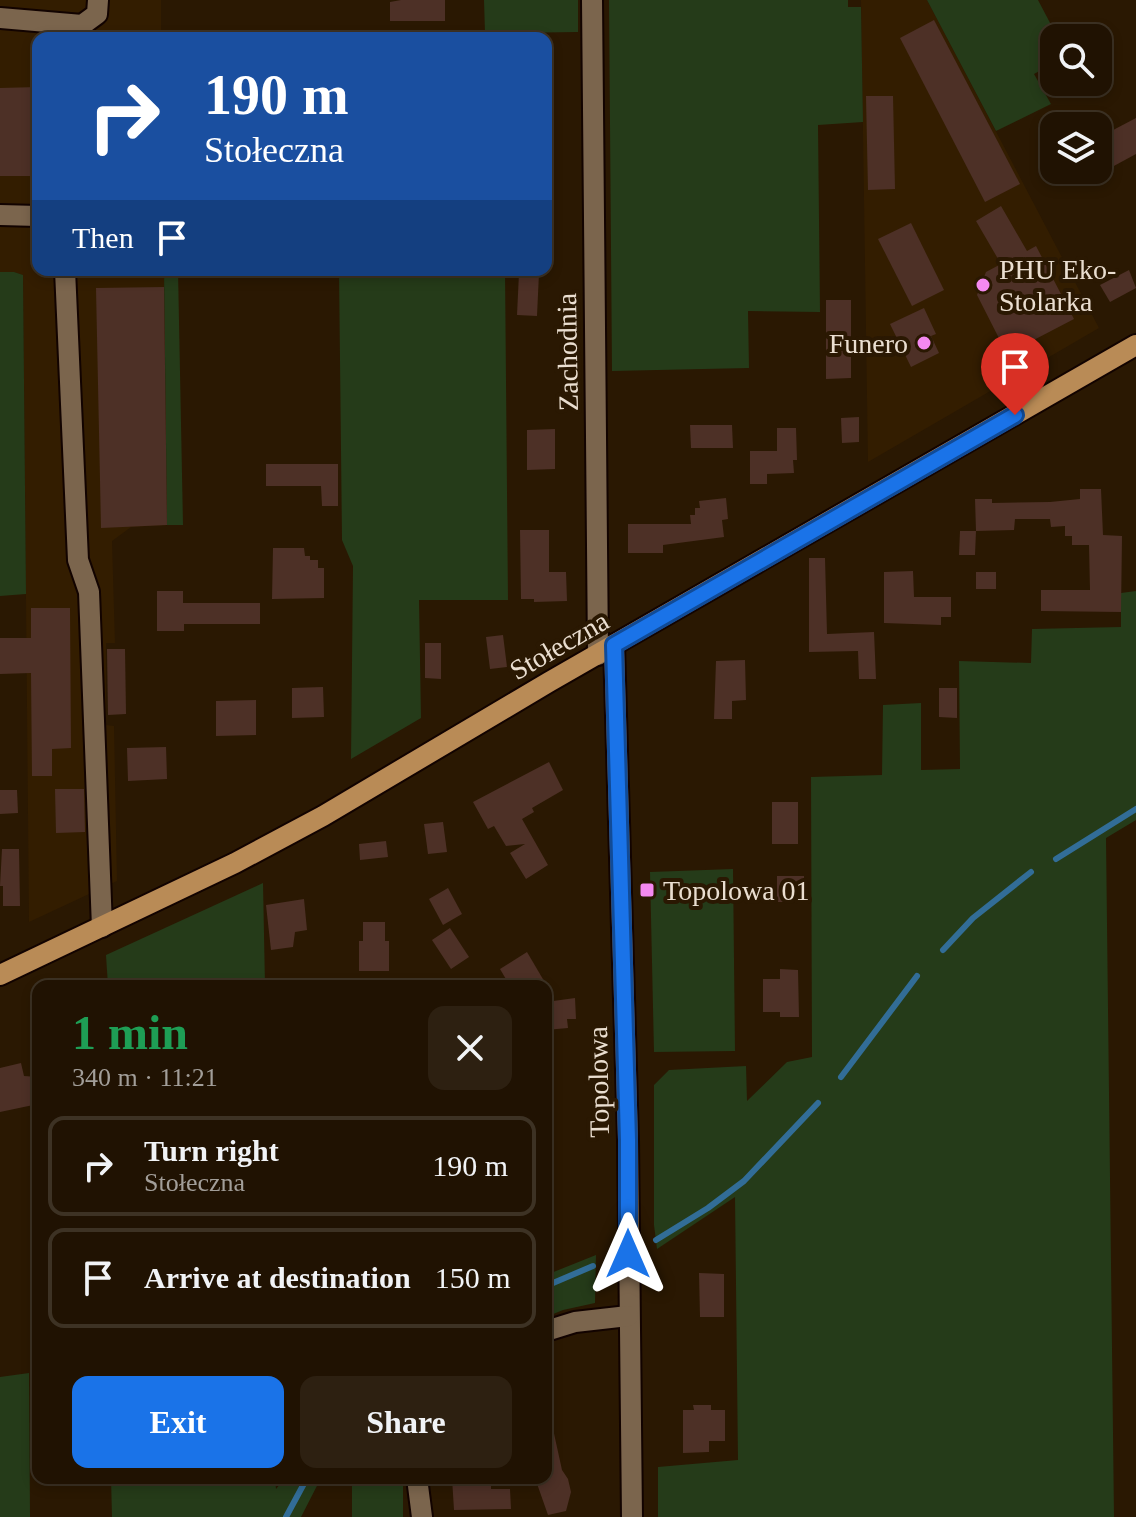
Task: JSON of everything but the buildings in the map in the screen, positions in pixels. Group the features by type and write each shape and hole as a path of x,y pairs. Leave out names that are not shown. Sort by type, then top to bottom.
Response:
{"main road":[{"name":"Stołeczna","path":"0,975 235,863 323,816 1136,345"}],"street":[{"path":"0,18 82,25 97,14 98,0"},
{"name":"Zachodnia","path":"592,0 606,650"},
{"path":"0,215 32,216"},
{"path":"65,276 78,560 89,592 102,927"},
{"name":"Topolowa","path":"606,650 628,1140 632,1517"},
{"path":"552,1329 575,1322 628,1316"},
{"path":"418,1484 422,1517"}],"shaded area":[{"path":"0,0 161,0 161,32 32,32 32,276 164,276 167,525 131,527 112,541 115,643 106,643 106,725 114,726 117,881 29,922 23,275 0,272"},
{"path":"861,0 927,0 1099,328 868,462"}],"green space":[{"path":"484,0 578,0 578,32 485,32"},
{"path":"609,0 848,0 848,7 861,7 863,122 818,125 820,312 748,311 749,368 612,371"},
{"path":"927,0 1038,0 1051,24 1040,24 1040,71 1034,74 1040,85 1040,96 1046,96 1051,104 996,131"},
{"path":"0,272 23,275 26,594 0,596"},
{"path":"164,276 178,276 183,525 167,525"},
{"path":"339,276 505,276 508,600 419,600 421,718 351,759 353,566 342,540"},
{"path":"1136,591 1136,820 1106,838 1114,1517 658,1517 658,1467 738,1460 735,1197 657,1249 654,1225 654,1085 669,1070 746,1066 747,1101 787,1062 812,1057 811,777 882,775 883,705 921,703 921,770 960,769 959,661 1031,663 1032,629 1121,627 1121,593"},
{"path":"733,869 735,1051 654,1052 650,872"},
{"path":"263,883 265,980 108,980 106,955"},
{"path":"596,1255 595,1303 552,1315 552,1273"},
{"path":"29,1373 30,1517 0,1517 0,1377"},
{"path":"111,1484 276,1484 276,1489 280,1484 318,1484 301,1517 112,1517"},
{"path":"352,1484 403,1484 403,1517 352,1517"}],"waterway":[{"path":"1056,859 1136,809"},
{"path":"943,950 973,918 1031,872"},
{"path":"841,1077 917,976"},
{"path":"656,1240 744,1181 818,1103"},
{"path":"552,1283 593,1266"},
{"path":"286,1517 304,1484"}],"place":[{"name":"PHU Eko- Stolarka","path":"983,285"},
{"name":"Funero","path":"924,343"},
{"name":"Topolowa 01","path":"647,890"}],"route":[{"path":"628,1254 628,1140 614,645 1015,415"}]}
